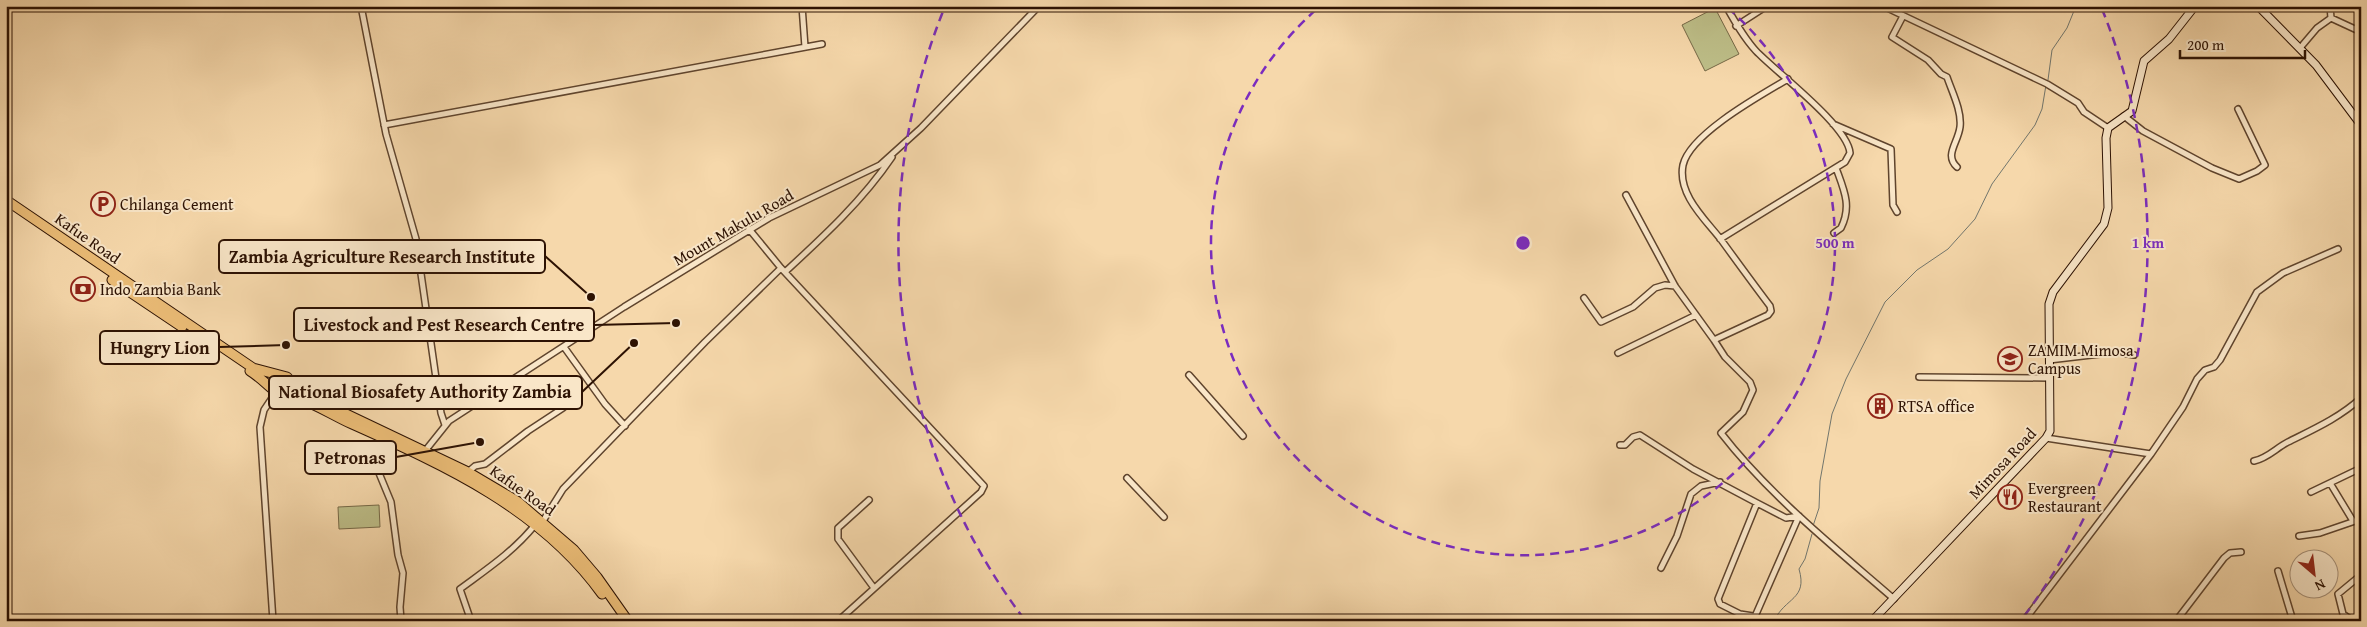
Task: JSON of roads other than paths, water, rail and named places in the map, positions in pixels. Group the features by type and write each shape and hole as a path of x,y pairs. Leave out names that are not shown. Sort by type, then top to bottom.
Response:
{"highway":[{"name":"Kafue Road","path":"6,200 253,368 280,375"},
{"name":"Kafue Road","path":"6,204 122,287 277,391 298,398 484,488 540,522 599,589 622,621"},
{"path":"280,375 287,377 290,382 289,390 277,391 273,381 280,375"},
{"name":"Kafue Road","path":"290,382 300,392 468,472 517,501 587,565 628,621"}],"street":[{"path":"361,6 384,125 416,239 441,413 445,425"},
{"path":"802,6 805,47"},
{"name":"Mount Makulu Road","path":"425,451 445,425 749,230 810,197 871,170 895,152 1038,6"},
{"path":"1720,239 1836,168 1849,157 1850,149 1830,122 1788,79 1756,51 1736,26 1726,6"},
{"path":"1736,26 1767,6"},
{"path":"1883,6 2048,84 2078,103 2084,112 2108,128 2132,111 2135,105 2140,70 2144,61 2169,39 2195,6"},
{"path":"2258,6 2300,48 2325,77 2361,125"},
{"path":"2330,6 2331,18"},
{"path":"1903,16 1892,37 1928,60 1941,74 1947,77 1960,119 1958,138 1950,156 1952,162 1957,167"},
{"path":"2300,48 2317,28 2331,18"},
{"path":"2331,18 2360,32"},
{"path":"384,125 822,44"},
{"path":"1714,340 1762,319 1771,311 1770,306 1703,218 1687,192 1682,172 1686,157 1701,139 1735,111 1788,79"},
{"path":"2124,116 2143,131 2212,168 2239,179 2265,165 2238,109"},
{"path":"1830,122 1890,147 1893,156 1893,205 1897,212"},
{"name":"Mimosa Road","path":"1872,621 2046,438 2050,431 2049,304 2053,292 2101,231 2107,217 2106,138 2108,128"},
{"path":"471,621 460,589 499,562 520,543 555,505 563,489 680,367 783,270 816,244 863,194 895,152"},
{"path":"1834,233 1841,228 1848,210 1847,198 1836,168"},
{"path":"1626,195 1675,286 1725,357 1752,386 1751,395 1743,412 1721,433 1745,462 1798,516 1894,599"},
{"path":"749,230 783,270 984,486 981,492 838,621"},
{"path":"2024,621 2151,454 2183,407 2198,379 2205,370 2214,367 2220,360 2257,292 2283,273 2338,249"},
{"path":"1584,298 1601,322 1638,304 1656,288 1665,285 1675,286"},
{"path":"1618,353 1696,315"},
{"path":"564,347 605,404 625,426"},
{"path":"2050,360 2118,352 2134,354"},
{"path":"1189,375 1243,436"},
{"path":"1919,377 2050,378"},
{"path":"274,621 260,427 264,410 277,391"},
{"path":"2254,461 2266,457 2287,442 2333,419 2361,398"},
{"path":"468,472 475,466 484,464 563,408"},
{"path":"1620,445 1625,445 1634,437 1640,435 1694,469 1786,518 1798,516"},
{"path":"2046,438 2151,454"},
{"path":"387,441 378,466 391,502 399,561 403,573 400,607 401,621"},
{"path":"2311,492 2361,468"},
{"path":"1126,478 1164,517"},
{"path":"1661,568 1677,536 1691,494 1701,486 1721,482"},
{"path":"2330,483 2353,521"},
{"path":"869,500 836,532 838,539 874,588"},
{"path":"1757,503 1718,599 1720,604 1740,614 1753,618 1798,516"},
{"path":"2299,536 2320,533 2361,519"},
{"path":"2176,621 2224,558 2230,553 2241,552"},
{"path":"2278,571 2293,621"},
{"path":"2354,621 2343,614 2338,594 2361,575"}],"waterway":[{"path":"2048,80 2052,50 2067,28 2076,6"},
{"path":"1813,526 1819,508 1820,481 1832,414 1846,379 1885,302 1917,270 1948,249 1975,219 1992,184 2035,125 2042,109 2046,85"},
{"path":"1774,621 1784,607 1798,593 1801,579 1799,569 1805,559 1812,534"}],"place":[{"name":"Chilanga Cement","path":"103,204"},
{"name":"Indo Zambia Bank","path":"83,289"},
{"name":"Zambia Agriculture Research Institute","path":"591,297"},
{"name":"Livestock and Pest Research Centre","path":"676,323"},
{"name":"National Biosafety Authority Zambia","path":"634,343"},
{"name":"Hungry Lion","path":"286,345"},
{"name":"ZAMIM Mimosa Campus","path":"2010,359"},
{"name":"RTSA office","path":"1880,406"},
{"name":"Petronas","path":"480,442"},
{"name":"Evergreen Restaurant","path":"2010,497"}]}
